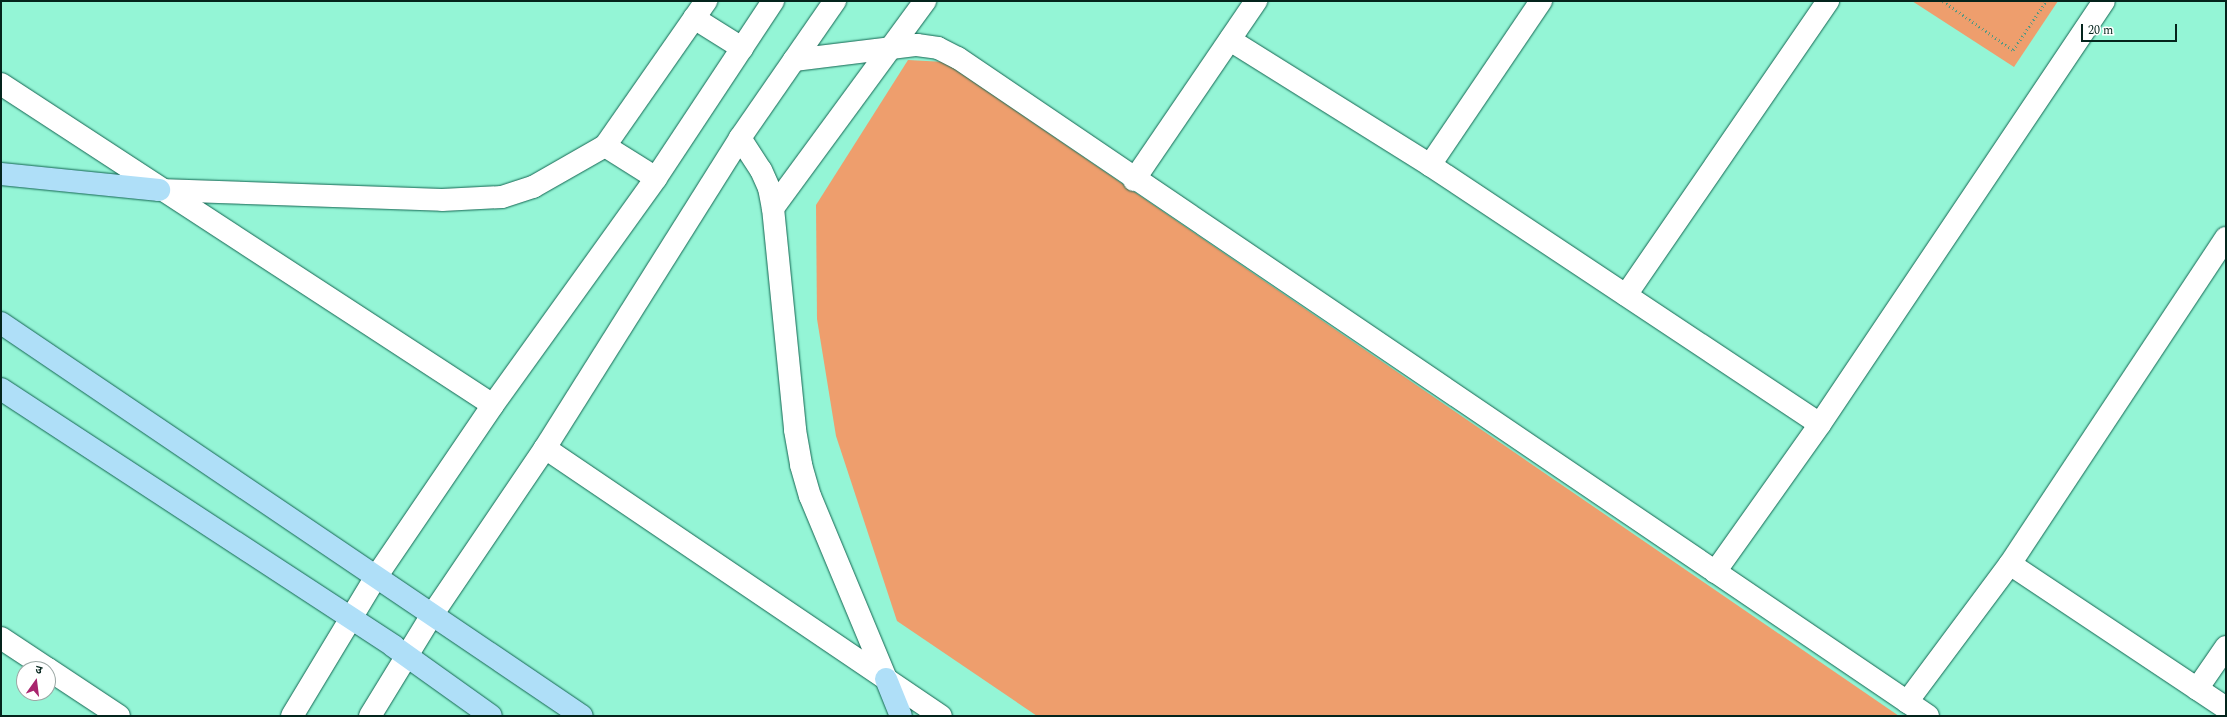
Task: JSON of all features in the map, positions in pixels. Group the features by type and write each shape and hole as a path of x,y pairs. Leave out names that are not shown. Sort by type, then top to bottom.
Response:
{"main road":[{"path":"1,174 159,190"},
{"path":"1,323 582,716"},
{"path":"1,389 408,656 491,716"},
{"path":"886,679 901,716"}],"street":[{"path":"292,716 376,577 493,406 656,178 773,1"},
{"path":"370,716 432,615 545,448 740,138 835,1"},
{"path":"773,208 925,1"},
{"path":"1134,180 1256,1"},
{"path":"1430,165 1541,1"},
{"path":"1626,295 1828,1"},
{"path":"1715,572 1820,424 2104,1"},
{"path":"159,190 442,200 502,197 533,187 605,146 700,10 742,48"},
{"path":"1230,40 1430,165 1820,424"},
{"path":"794,60 892,46 917,44 938,48 958,58 1134,180 1928,716"},
{"path":"1,84 159,190 493,406"},
{"path":"740,138 761,170 769,188 773,208 795,430 801,465 810,496 886,679"},
{"path":"605,146 656,178"},
{"path":"1907,702 2010,564 2226,238"},
{"path":"545,448 941,716"},
{"path":"2010,564 2226,708"},
{"path":"1,638 36,661"},
{"path":"2197,689 2226,647"},
{"path":"56,674 119,716"}],"path":[{"path":"1943,1 2013,50 2046,1"}],"shaded area":[{"path":"1912,1 2058,1 2014,67"},
{"path":"908,60 945,62 1899,716 1037,716 897,621 836,436 817,319 816,205"}]}
